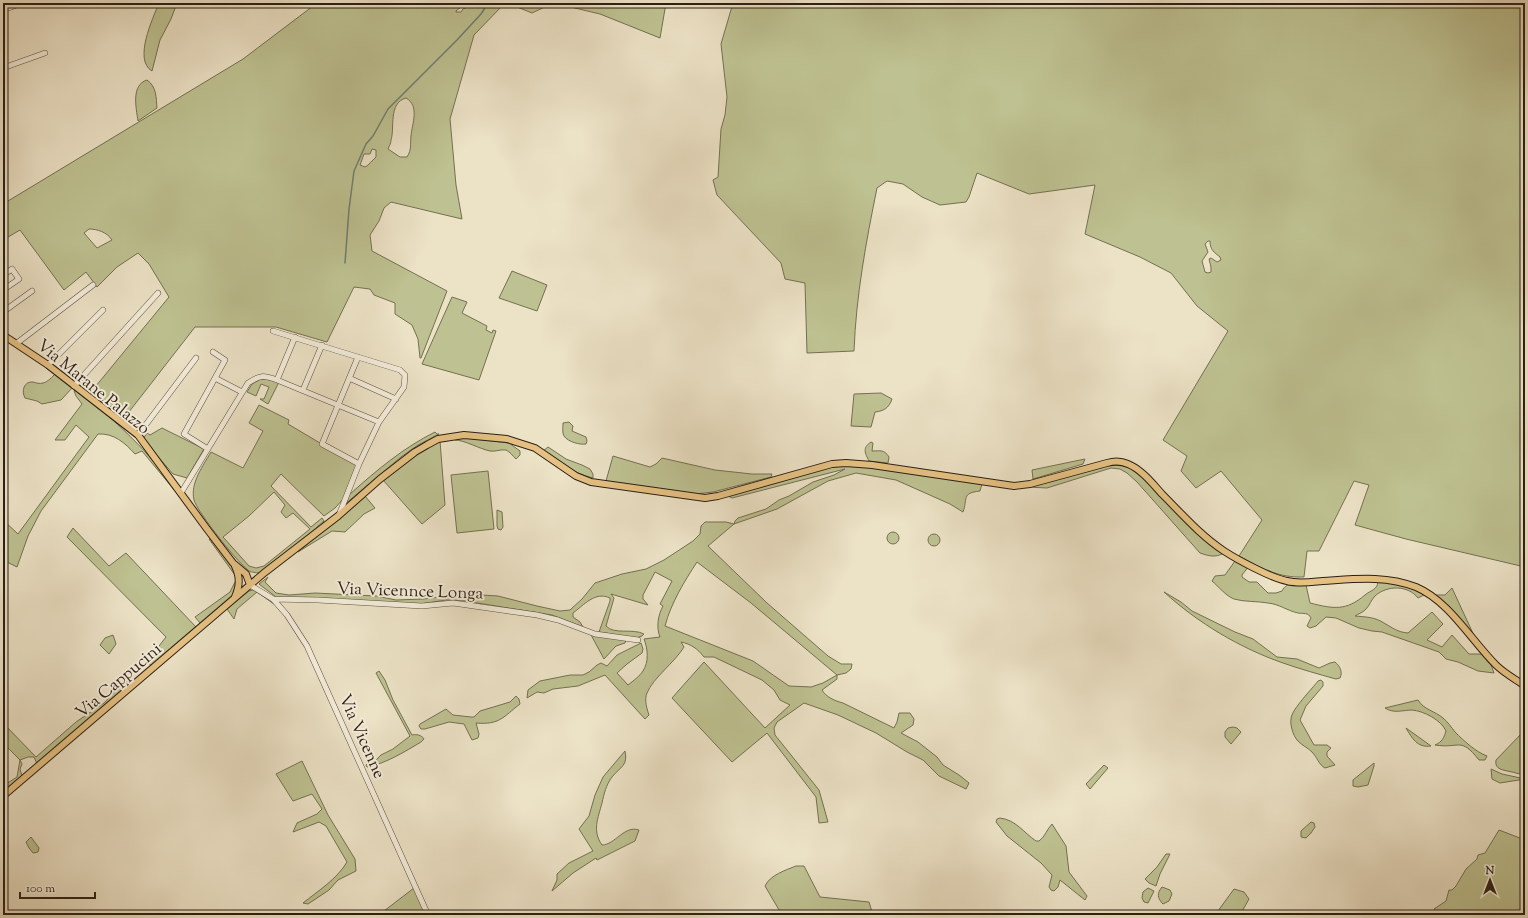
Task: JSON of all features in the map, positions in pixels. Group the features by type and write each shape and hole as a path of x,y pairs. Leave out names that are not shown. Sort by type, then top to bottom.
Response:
{"main road":[{"name":"Via Marane Palazzo","path":"3,335 48,365 138,436 233,563 246,574 250,585"},
{"name":"Via Cappucini","path":"3,796 264,573 338,516 380,480 416,452 438,439 464,435 507,439 528,445 544,453 576,476 590,482 705,498 718,496 832,464 846,463 872,465 1014,486 1030,484 1107,463 1120,462 1130,464 1144,475 1201,534 1226,552 1270,575 1286,581 1302,583 1379,578 1404,583 1421,590 1443,605 1500,669 1525,686"},
{"name":"Via Marane Palazzo","path":"233,563 240,578 250,585"},
{"path":"246,574 254,575 264,573"},
{"path":"235,598 239,588 240,578"}],"street":[{"path":"3,10 22,3"},
{"path":"3,68 45,53"},
{"path":"3,275 12,269 19,279 3,290"},
{"path":"17,343 94,285"},
{"path":"3,312 32,291"},
{"path":"74,386 158,293"},
{"path":"48,365 103,310"},
{"path":"273,331 400,370 405,375 404,387 379,422 359,464 338,516"},
{"path":"277,380 294,337"},
{"path":"304,390 322,345"},
{"path":"208,449 184,434 225,360 213,352"},
{"path":"358,357 322,444 359,464"},
{"path":"138,436 196,358"},
{"path":"181,493 242,392 248,383 257,377 265,376 277,380 379,422"},
{"path":"215,378 242,392"},
{"path":"349,378 396,398"},
{"name":"Via Vicenne","path":"250,585 273,600 287,616 307,646 428,915"},
{"name":"Via Vicennce Longa","path":"273,600 318,600 422,606 453,603 537,615 558,620 595,634 638,640"}],"green space":[{"path":"159,3 177,3 171,19 160,40 152,71 147,66 144,58 144,49 149,28"},
{"path":"317,3 461,3 461,7 456,12 461,12 463,9 470,6 471,3 505,3 474,35 450,119 456,185 462,219 391,202 384,208 379,221 370,235 372,251 447,291 421,358 418,339 412,325 395,314 395,303 374,295 370,289 354,287 327,342 276,327 195,327 125,417 91,392 169,297 149,264 138,253 117,267 97,287 86,272 64,290 20,230 3,240 3,204 243,59","holes":["406,98 413,106 414,116 410,152 407,157 400,157 388,149 391,143 394,110 400,101","372,149 376,150 376,157 368,165 365,167 360,165 364,154 370,154","89,229 98,230 105,233 112,240 97,248 84,233"]},
{"path":"507,3 666,3 660,38 600,14 558,4 549,5 532,13"},
{"path":"733,3 1525,3 1525,567 1406,539 1355,525 1369,485 1354,481 1319,551 1307,551 1304,577 1278,574 1262,568 1239,556 1262,520 1221,471 1196,488 1181,471 1187,456 1163,440 1228,331 1197,306 1171,273 1140,257 1085,234 1095,185 1029,194 977,173 966,202 940,205 922,197 903,184 887,181 877,188 865,249 859,289 854,351 807,353 805,283 785,279 781,263 717,195 713,180 718,177 721,129 725,115 727,97 721,44","holes":["1210,241 1212,249 1221,260 1217,262 1211,258 1209,259 1211,272 1208,273 1205,272 1202,261 1208,252 1205,244"]},
{"path":"147,80 153,86 157,108 138,121 136,103 137,91 142,83"},
{"path":"512,271 547,285 537,311 499,298"},
{"path":"452,297 467,302 462,313 487,326 486,330 492,333 493,330 496,331 479,380 422,364"},
{"path":"56,373 73,387 61,400 42,404 25,398 23,390 27,383 45,382"},
{"path":"261,379 279,382 268,404 260,399 264,399 269,387 261,384 256,396 247,392 252,384"},
{"path":"77,389 130,436 154,462 175,491 142,451 135,454 114,437 98,434 41,511 28,536 17,567 3,560 3,520 18,534 89,437 76,425 65,440 55,440 82,404 74,391"},
{"path":"881,393 892,399 886,408 875,412 871,427 851,426 854,394"},
{"path":"259,405 289,420 288,424 357,465 344,498 335,508 324,516 281,474 271,486 311,527 322,518 324,521 265,571 260,573 251,572 229,550 202,515 194,500 193,494 198,475 211,452 243,468 263,431 249,423","holes":["274,492 285,505 281,512 286,518 293,513 310,529 264,566 256,568 249,566 223,537 249,516"]},
{"path":"569,422 573,426 572,431 586,437 586,444 574,443 564,436 563,423"},
{"path":"162,428 204,449 187,478 173,474 143,439 147,433 150,435"},
{"path":"435,432 439,434 418,445 401,457 344,505 351,488 350,494 391,460 423,438"},
{"path":"459,437 509,443 520,451 520,455 516,459 506,450 490,451 463,441 455,440"},
{"path":"440,441 445,505 422,524 383,480 418,452 433,443"},
{"path":"871,442 873,443 872,451 882,451 885,453 889,457 888,463 869,461 865,449"},
{"path":"548,447 566,459 590,469 593,474 593,478 566,467 555,460 543,451"},
{"path":"613,456 650,467 662,458 715,470 752,474 772,474 771,477 713,492 695,494 606,481"},
{"path":"1085,459 1083,464 1033,479 1032,470"},
{"path":"1116,462 1134,469 1202,538 1224,553 1218,556 1212,556 1200,553 1137,482 1120,469 1111,468 1047,488 1027,487"},
{"path":"849,465 853,467 855,465 982,484 980,491 970,493 966,497 963,512 950,504 896,480 856,473 828,481 777,509 734,524 738,518 766,509 779,500 813,482 834,475 845,469 732,498 728,496 826,467"},
{"path":"488,471 494,529 457,533 451,475"},
{"path":"365,496 375,508 364,514 345,532 332,531 298,552"},
{"path":"497,510 502,512 503,527 501,530 498,529 497,526"},
{"path":"705,522 726,522 734,524 708,546 767,603 828,656 841,664 852,664 851,669 846,673 837,675 837,679 822,690 828,697 894,728 899,713 910,713 914,719 913,725 901,733 918,742 937,757 943,765 969,783 966,789 939,776 923,760 876,733 838,715 804,703 777,722 774,728 775,735 819,790 828,822 819,823 816,797 767,733 732,762 672,698 704,662 765,728 790,705 780,700 774,690 762,680 714,657 704,657 694,647 681,642 684,647 680,653 654,682 647,693 646,701 649,715 645,719 605,675 578,686 553,689 544,693 537,692 527,698 528,690 540,681 570,675 583,675 601,663 607,666 617,655 641,643 643,649 642,653 617,673 628,685 638,677 642,673 647,660 647,651 644,639 660,637 658,621 663,606 660,604 672,581 655,572 643,595 643,599 648,605 611,594 614,598 606,626 609,629 619,631 635,631 644,634 636,638 599,632 610,601 610,598 605,596 599,596 590,600 573,613 573,617 580,622 583,627 552,615 465,601 446,600 420,604 276,597 259,584 268,577 265,582 276,593 289,595 315,593 376,596 396,600 423,599 466,594 498,596 560,611 570,610 582,599 595,583 622,574 646,569 664,560 693,541 700,534 701,526","holes":["697,562 751,603 837,675 823,683 811,687 789,686 753,661 665,626 674,601"]},
{"path":"73,528 109,566 126,553 196,627 152,666 148,663 166,637 67,537"},
{"path":"895,532 898,533 898,543 891,544 888,543 887,536 888,533"},
{"path":"932,534 936,534 940,540 936,546 932,546 928,542 928,538"},
{"path":"212,537 234,566 238,577 234,596 201,624 195,617 230,592 237,578 209,539"},
{"path":"1235,561 1249,566 1242,577 1249,582 1257,582 1268,593 1282,591 1289,584 1306,585 1310,603 1326,607 1339,607 1352,604 1375,588 1378,582 1397,583 1408,586 1424,595 1418,598 1409,591 1391,588 1380,592 1372,599 1369,606 1365,610 1355,616 1377,620 1398,631 1408,633 1432,612 1443,624 1427,640 1442,647 1452,635 1469,654 1482,654 1491,665 1494,673 1478,671 1458,662 1446,659 1439,652 1382,632 1359,628 1336,618 1326,617 1316,626 1310,628 1307,626 1311,618 1307,614 1294,612 1280,606 1264,602 1242,601 1231,598 1212,581 1215,576 1225,575"},
{"path":"1452,588 1477,642 1432,595 1445,595"},
{"path":"253,590 263,594 278,607 257,592 237,609 234,619 227,609 249,591"},
{"path":"1164,592 1181,602 1192,611 1253,639 1277,657 1297,659 1319,668 1335,662 1340,669 1340,678 1336,679 1296,667 1251,650 1220,634 1205,624"},
{"path":"590,633 626,639 625,643 616,646 604,659"},
{"path":"113,635 116,644 109,654 100,645 105,638"},
{"path":"379,671 385,680 393,700 412,735 419,735 424,739 395,757 367,767 366,765 393,749 410,736 376,673"},
{"path":"132,679 134,681 37,764 34,757 28,757 20,760 3,743 3,723 36,757 76,722 104,703 122,684"},
{"path":"1321,680 1323,682 1323,686 1306,706 1300,720 1314,745 1327,745 1331,748 1327,752 1327,756 1335,765 1325,768 1321,765 1312,752 1297,740 1292,730 1291,721 1294,710 1318,681"},
{"path":"516,696 519,699 520,704 501,719 491,723 476,723 479,734 478,738 472,740 464,724 449,722 425,729 421,729 419,726 446,709 453,715 474,717 480,711 510,702"},
{"path":"1418,700 1423,706 1445,720 1470,746 1487,756 1485,760 1479,760 1468,748 1463,746 1435,745 1442,740 1446,731 1440,723 1427,714 1412,710 1395,711 1385,708"},
{"path":"1228,728 1237,728 1241,732 1231,744 1225,737 1225,732"},
{"path":"1406,728 1431,746 1422,745 1416,742"},
{"path":"1522,733 1525,734 1525,773 1518,774 1498,768 1496,760"},
{"path":"625,751 625,763 608,783 598,819 597,835 602,845 611,842 629,830 639,830 635,841 597,860 596,858 573,873 552,891 557,880 557,874 569,863 593,851 579,829 589,816 595,795 603,777"},
{"path":"20,760 22,764 20,769 22,776 3,793 3,786 17,777"},
{"path":"302,761 328,815 355,859 356,871 338,880 329,890 308,904 303,903 333,879 347,862 326,826 319,822 293,832 297,823 317,814 322,809 312,794 293,801 276,774"},
{"path":"1374,763 1368,785 1358,787 1353,786 1353,780"},
{"path":"1104,765 1108,768 1090,789 1086,784"},
{"path":"1491,769 1502,774 1525,779 1500,783 1492,779"},
{"path":"1000,818 1011,821 1036,841 1041,839 1052,824 1066,846 1069,872 1087,896 1085,900 1060,880 1058,887 1054,891 1051,890 1049,887 1052,875 1041,863 1007,836 996,822 997,819"},
{"path":"1311,822 1314,823 1315,827 1311,833 1306,838 1301,837 1301,831"},
{"path":"1499,830 1525,840 1525,910 1509,911 1509,915 1441,915 1434,909 1446,901 1449,890 1452,890 1456,886 1466,869 1477,859 1478,855 1485,853"},
{"path":"31,837 39,848 38,852 33,853 26,842"},
{"path":"1166,854 1170,854 1156,886 1149,883 1145,879 1157,867"},
{"path":"796,866 804,866 820,897 869,902 873,915 782,915 765,886 774,876"},
{"path":"1162,887 1170,890 1172,894 1169,901 1163,904 1158,896"},
{"path":"414,888 426,915 387,915 384,911"},
{"path":"1148,888 1154,891 1148,903 1144,902 1142,898 1143,892"},
{"path":"1234,889 1244,892 1249,899 1240,915 1215,915"}],"waterway":[{"path":"345,263 349,209 354,171 366,144 373,136 388,109 457,40 481,14 488,3"}]}
